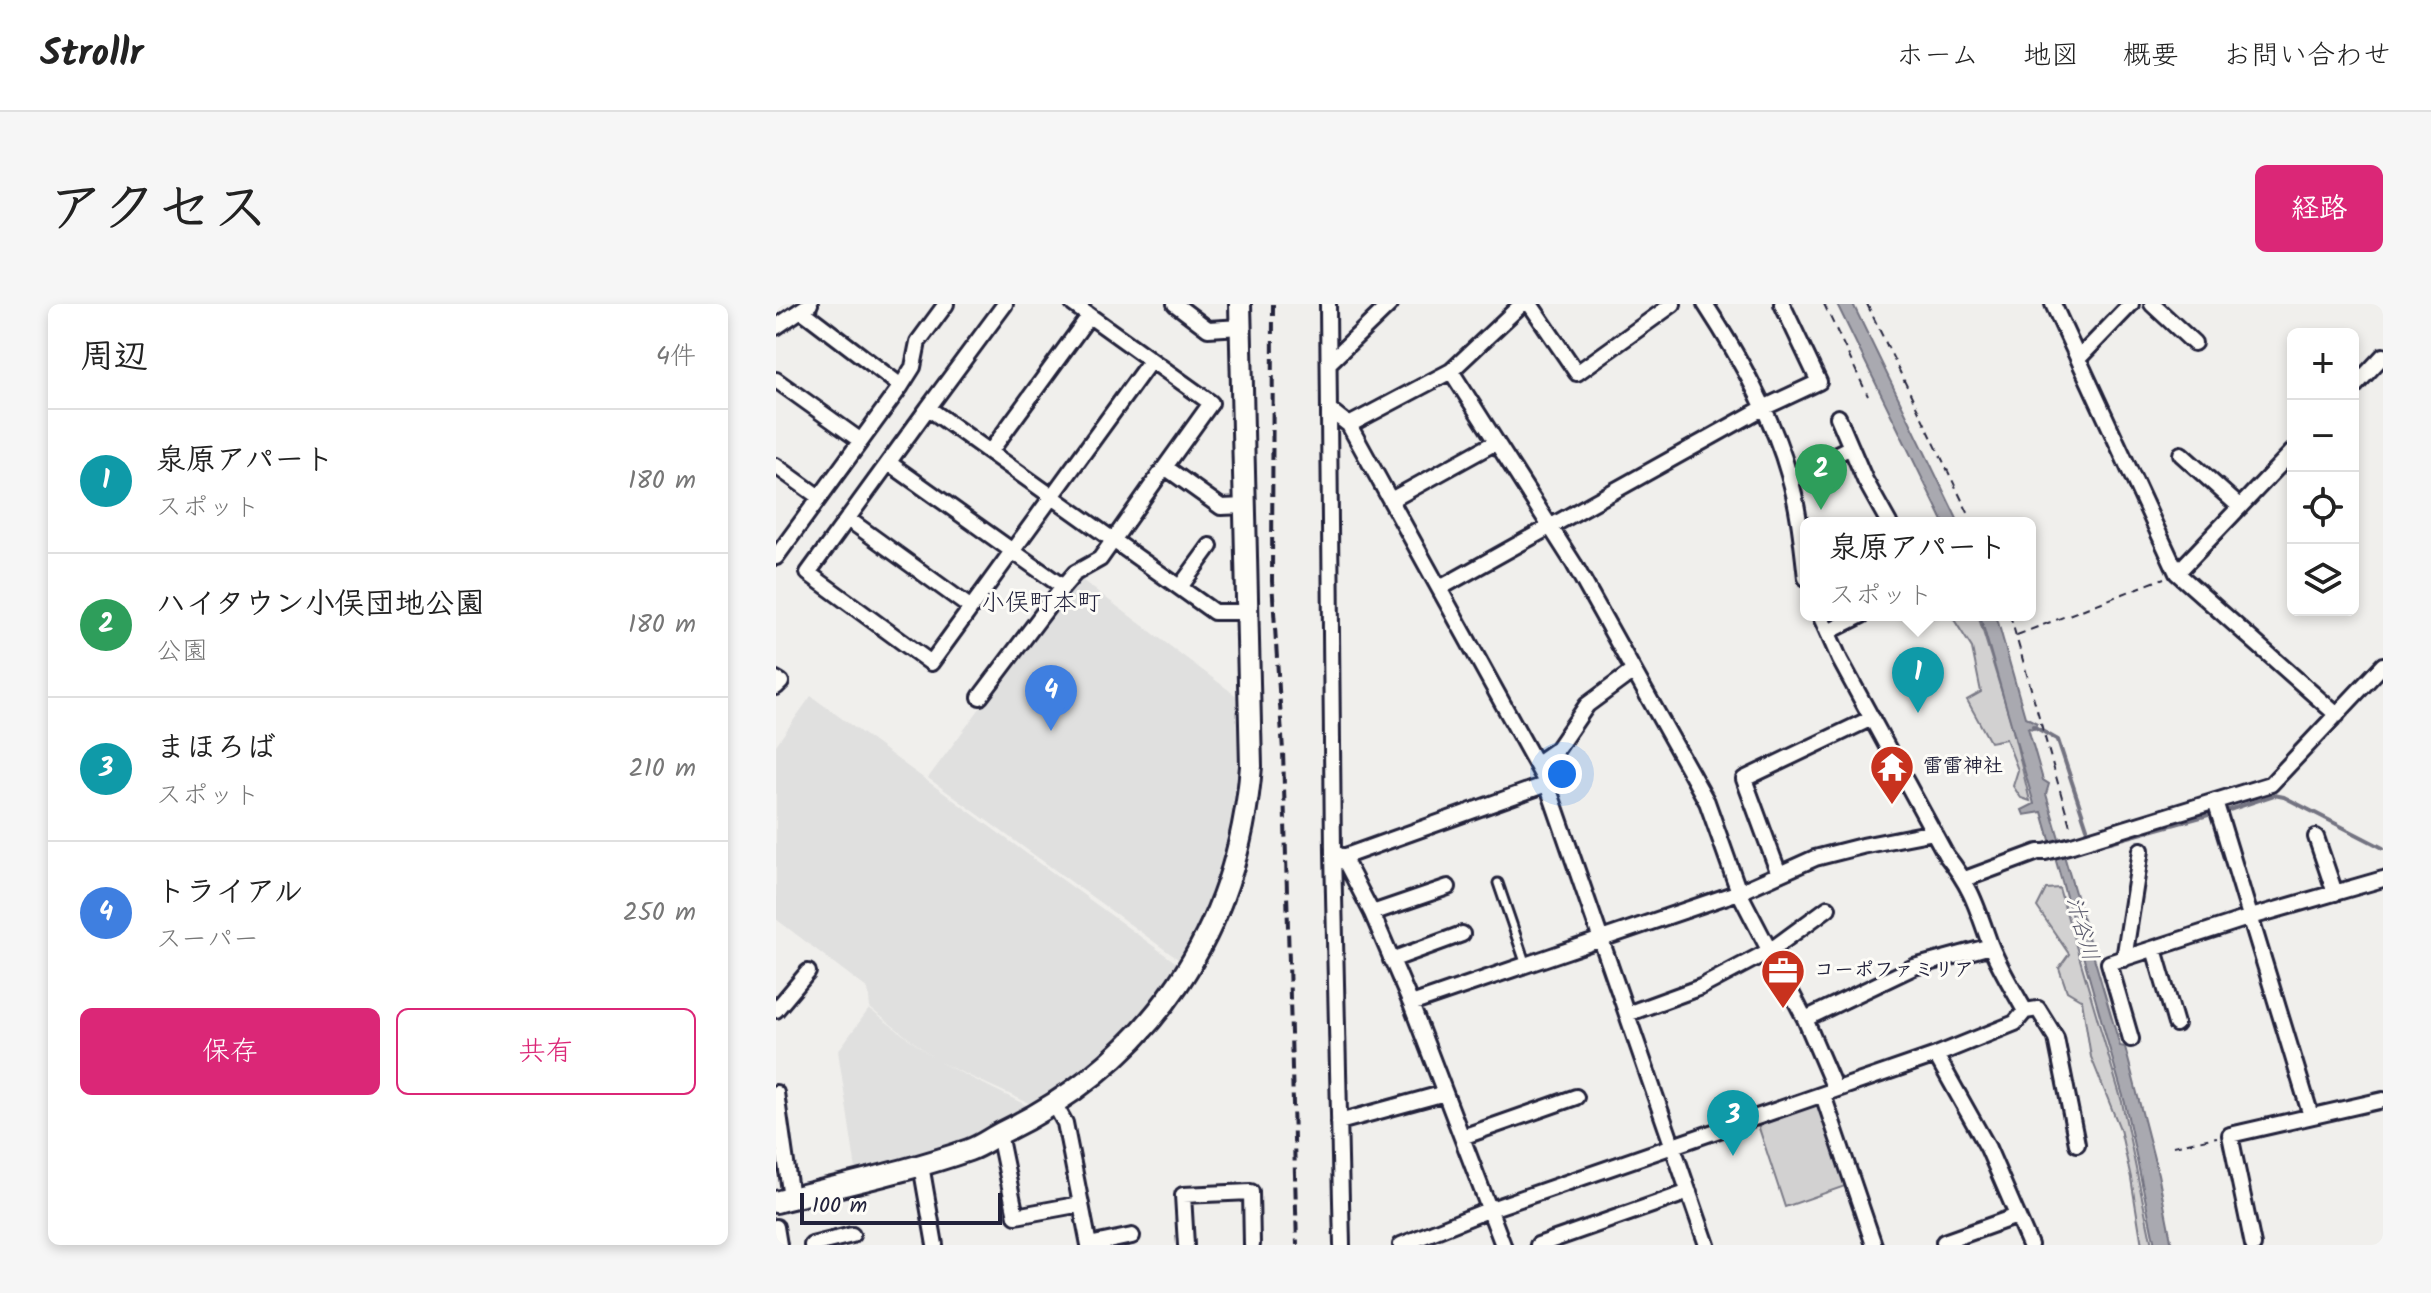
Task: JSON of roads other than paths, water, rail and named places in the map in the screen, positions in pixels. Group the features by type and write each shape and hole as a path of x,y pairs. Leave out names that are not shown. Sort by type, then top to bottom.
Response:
{"street":[{"path":"777,553 901,386 913,367 918,342 946,304"},
{"path":"1005,304 808,573 931,663 1151,360"},
{"path":"980,697 1075,573 1100,559 1211,403 1073,304"},
{"path":"776,1093 784,1200 973,1149 1055,1105 1109,1064 1152,1019 1195,958 1220,907 1237,858 1249,793 1252,718 1240,304"},
{"path":"1328,304 1342,1245"},
{"path":"1329,363 1390,304"},
{"path":"1349,425 1451,371 1522,304"},
{"path":"1530,304 1577,373 1673,304"},
{"path":"1705,304 1729,342 1763,408 1790,477 1800,524"},
{"path":"1440,588 1763,408 1819,382 1782,304"},
{"path":"2053,304 2177,573 2337,715"},
{"path":"2152,304 2194,343"},
{"path":"1179,305 1208,329 1241,327"},
{"path":"2079,358 2128,305"},
{"path":"776,327 806,307 901,386"},
{"path":"990,452 1089,316"},
{"path":"2359,382 2383,356"},
{"path":"1451,371 1550,526 1707,802 1739,892 1805,1019 1874,1245"},
{"path":"776,380 861,441"},
{"path":"928,408 1214,612 1249,612"},
{"path":"1330,410 1349,425 1547,784 1707,1245"},
{"path":"1838,417 1886,517"},
{"path":"1391,500 1496,442"},
{"path":"1790,477 1851,447"},
{"path":"2181,454 2240,507"},
{"path":"2177,573 2287,457"},
{"path":"889,463 1063,587"},
{"path":"776,466 819,497"},
{"path":"1165,467 1221,507 1246,506"},
{"path":"848,519 971,608"},
{"path":"1180,587 1210,546"},
{"path":"1823,621 1840,660 1946,855 1965,879 1980,911 1991,946 2025,1011"},
{"path":"1828,632 1850,621"},
{"path":"1965,879 2038,852 2074,844 2271,784 2383,665"},
{"path":"1537,763 1557,749 1587,705 1633,671"},
{"path":"776,679 781,682 776,687"},
{"path":"1779,874 1744,779 1872,718"},
{"path":"1338,854 1547,784"},
{"path":"2215,801 2311,1116"},
{"path":"1411,1004 1739,892 1815,858 1934,832"},
{"path":"2316,837 2335,893"},
{"path":"2124,959 2141,850"},
{"path":"1338,854 1372,913 1411,1004 1503,1245"},
{"path":"2131,1039 2109,963 2383,879"},
{"path":"1372,913 1448,887"},
{"path":"1627,1014 1701,987 1771,950 1828,908"},
{"path":"1391,960 1462,934"},
{"path":"1805,1019 1914,967 1991,946"},
{"path":"2154,949 2176,1024"},
{"path":"776,1010 808,972"},
{"path":"1401,1245 1488,1210 1936,1055 2015,1023 2025,1011 2038,1009 2056,1038 2077,1144"},
{"path":"1936,1055 1988,1148 2030,1245"},
{"path":"1339,1122 1445,1093"},
{"path":"1462,1137 1576,1097"},
{"path":"2253,1245 2230,1135 2383,1100"},
{"path":"1055,1105 1065,1123 1089,1245 1132,1236"},
{"path":"999,1134 1016,1216 1081,1204"},
{"path":"921,1165 935,1245"},
{"path":"1186,1245 1183,1195 1251,1192 1252,1245"},
{"path":"1538,1245 1689,1192"},
{"path":"1942,1244 2017,1216"},
{"path":"776,1227 779,1245"},
{"path":"812,1245 852,1235"}],"lane":[{"path":"1498,883 1526,965"}],"water":[{"path":"1837,304 1853,304 1956,517 1941,517"},
{"name":"汁谷川","path":"1982,621 1998,621 2025,717 2037,723 2034,729 2028,728 2043,780 2049,784 2046,794 2120,1046 2125,1047 2158,1174 2172,1245 2155,1245 2125,1103 2042,812 2024,815 2022,810 2034,804"}],"waterway":[{"path":"2033,726 2058,740 2087,828"},
{"path":"2226,811 2274,795 2284,797 2383,848"},
{"path":"2092,847 2212,814"}],"railway":[{"path":"1273,304 1272,581 1283,751 1297,1245"}],"place":[{"name":"ハイタウン小俣団地公園","path":"1821,510"},
{"name":"泉原アパート","path":"1918,713"},
{"name":"トライアル","path":"1051,731"},
{"name":"雷雷神社","path":"1892,806"},
{"name":"コーポファミリア","path":"1783,1010"},
{"name":"まほろば","path":"1733,1156"}],"district":[{"name":"小俣町本町","path":"1041,603"}]}
